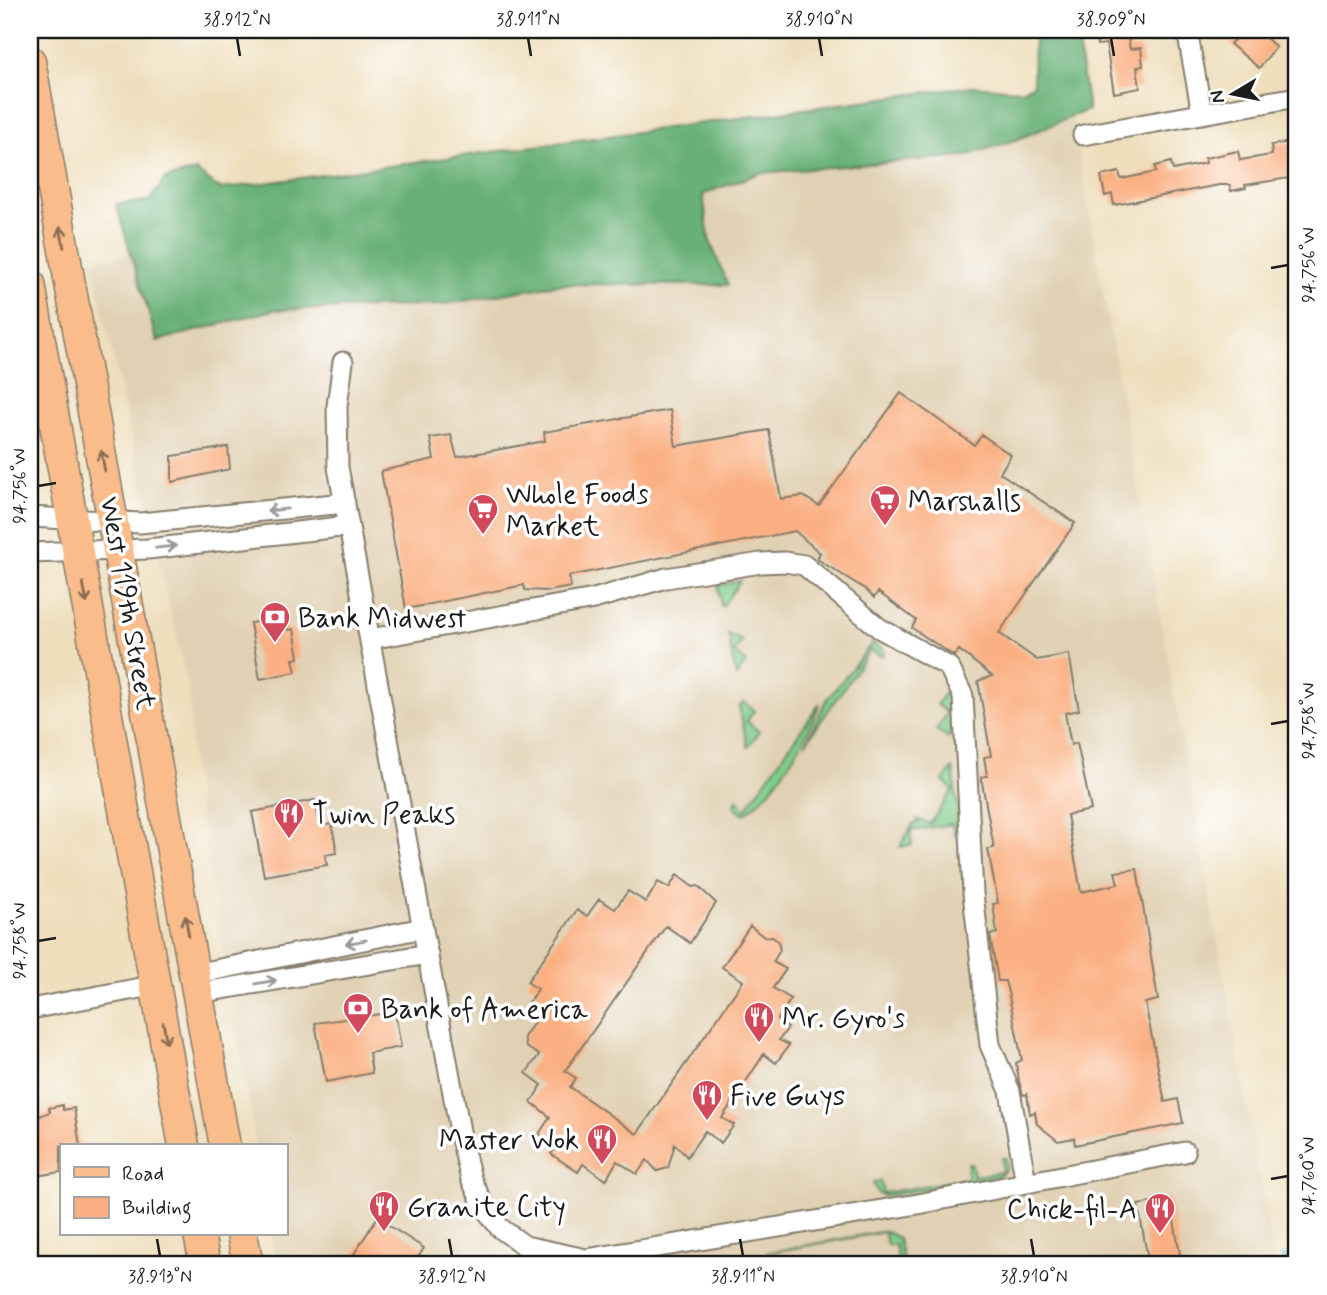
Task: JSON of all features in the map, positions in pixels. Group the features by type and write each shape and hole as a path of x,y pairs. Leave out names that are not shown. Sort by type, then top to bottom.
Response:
{"main road":[{"name":"West 119th Street","path":"30,61 96,537 113,744 184,1144"},
{"name":"West 119th Street","path":"30,284 96,537 197,984 225,1144"},
{"path":"113,744 143,843 171,964 177,979 197,984"},
{"path":"156,985 173,995 184,1016 204,1116 216,1144"},
{"path":"199,1236 205,1265"},
{"path":"242,1236 248,1265"}],"street":[{"path":"1186,30 1202,113"},
{"path":"1083,135 1297,97"},
{"path":"343,362 337,406 338,467 471,1180 485,1208 500,1228 525,1246 586,1259 1026,1183 1185,1152"},
{"path":"30,553 140,523 345,503"},
{"path":"30,517 96,537 349,526"},
{"path":"370,639 594,599 666,579 761,563 785,562 804,565 879,628 948,667 963,696 973,893 990,1045 1010,1091 1026,1183"},
{"path":"197,984 423,928"},
{"path":"197,984 428,954"},
{"path":"30,1009 156,985"}],"shaded area":[{"path":"1071,110 1275,1265 277,1265 271,1236 287,1236 287,1144 256,1144 191,764 190,696 91,260"}],"green space":[{"path":"1034,30 1076,30 1088,110 1018,139 965,156 760,173 703,194 709,239 728,285 560,284 440,305 273,310 157,341 116,204 149,201 165,179 196,171 220,189 972,86 1021,90 1033,85"},
{"path":"740,581 723,606 721,606 718,585"},
{"path":"728,634 742,641 734,653 746,662 736,677"},
{"path":"872,643 884,650 884,654 881,656 870,650 805,744 826,701"},
{"path":"945,692 952,714 952,728 948,738 936,730 947,713 937,704"},
{"path":"744,702 754,711 747,721 759,732 748,747 739,707"},
{"path":"820,703 789,764 767,793 744,814 734,806 737,799 745,810"},
{"path":"953,768 961,836 955,836 952,824 910,831 912,845 900,847 913,824 919,823 917,819 930,824 953,790 943,781"},
{"path":"1002,1158 1006,1158 1007,1168 998,1177 885,1196 878,1194 873,1183 880,1181 883,1193 967,1178 968,1163 972,1165 974,1176 1002,1172"},
{"path":"885,1231 898,1238 904,1265 898,1265 895,1245 887,1245 884,1232 766,1253"}],"building":[{"path":"1094,30 1142,30 1143,37 1128,39 1130,49 1141,48 1143,66 1137,67 1140,88 1114,93 1106,44 1097,45"},
{"path":"1253,30 1271,30 1265,37 1276,47 1259,68 1230,44 1241,32 1247,36"},
{"path":"1291,142 1296,177 1245,185 1246,188 1231,191 1230,185 1219,185 1114,205 1112,194 1105,196 1101,176 1119,172 1121,179 1156,172 1155,166 1171,162 1173,170 1206,163 1205,158 1238,151 1240,160 1272,155 1271,145"},
{"path":"901,393 974,445 982,435 1011,455 1000,473 1075,523 999,633 1037,660 1069,654 1079,710 1065,713 1071,745 1077,743 1091,810 1067,815 1081,892 1118,884 1115,872 1137,869 1158,1000 1145,1003 1165,1102 1178,1099 1183,1123 1075,1145 1074,1138 1058,1141 1037,1124 1035,1112 1030,1114 1027,1094 1023,1095 1019,1081 1016,1063 1022,1060 1009,996 1005,981 998,981 990,935 997,933 993,904 998,903 988,849 994,848 981,777 987,776 984,757 991,756 978,681 992,676 959,650 954,656 912,628 916,620 878,592 874,598 865,589 817,559 820,553 795,531 569,576 571,587 549,591 525,590 524,585 406,609 381,471 434,459 430,438 451,435 457,457 545,441 544,432 670,410 676,446 769,430 781,499 803,496 819,506"},
{"path":"228,447 230,469 172,482 172,456"},
{"name":"Bank Midwest","path":"287,616 288,630 294,629 299,658 293,659 296,672 260,679 250,623"},
{"path":"315,800 320,826 332,824 337,853 325,855 327,865 264,876 252,812"},
{"path":"677,875 693,887 698,886 716,903 690,943 666,926 565,1071 576,1078 570,1087 637,1134 743,981 722,967 750,926 764,937 771,936 778,941 780,950 773,962 786,969 773,988 791,999 777,1020 788,1028 779,1040 789,1045 776,1063 764,1054 722,1118 734,1125 721,1143 705,1131 687,1157 675,1144 668,1168 657,1171 647,1160 637,1174 617,1161 606,1180 583,1164 578,1172 551,1154 557,1146 539,1134 550,1117 531,1102 542,1085 526,1073 539,1055 526,1047 524,1037 540,1014 527,1005 538,989 527,982 577,910 587,916 599,899 615,909 628,891 646,902 658,882 669,888"},
{"name":"Bank of America","path":"395,1012 401,1047 369,1053 372,1073 326,1082 315,1023"},
{"path":"63,1105 63,1110 74,1108 80,1144 60,1144 60,1172 30,1177 30,1120 50,1112 49,1108"},
{"name":"Chick-fil-A","path":"1170,1199 1182,1265 1149,1265 1138,1205"},
{"name":"Granite City","path":"377,1218 424,1248 413,1265 347,1265"}],"waterway":[{"path":"1283,1257 1294,1265"}],"place":[{"name":"Marshalls","path":"885,527"},
{"name":"Whole Foods Market","path":"483,536"},
{"name":"Bank Midwest","path":"275,644"},
{"name":"Twin Peaks","path":"289,840"},
{"name":"Bank of America","path":"358,1035"},
{"name":"Mr. Gyro's","path":"759,1044"},
{"name":"Five Guys","path":"707,1122"},
{"name":"Master Wok","path":"602,1166"},
{"name":"Granite City","path":"384,1233"},
{"name":"Chick-fil-A","path":"1160,1235"}]}
